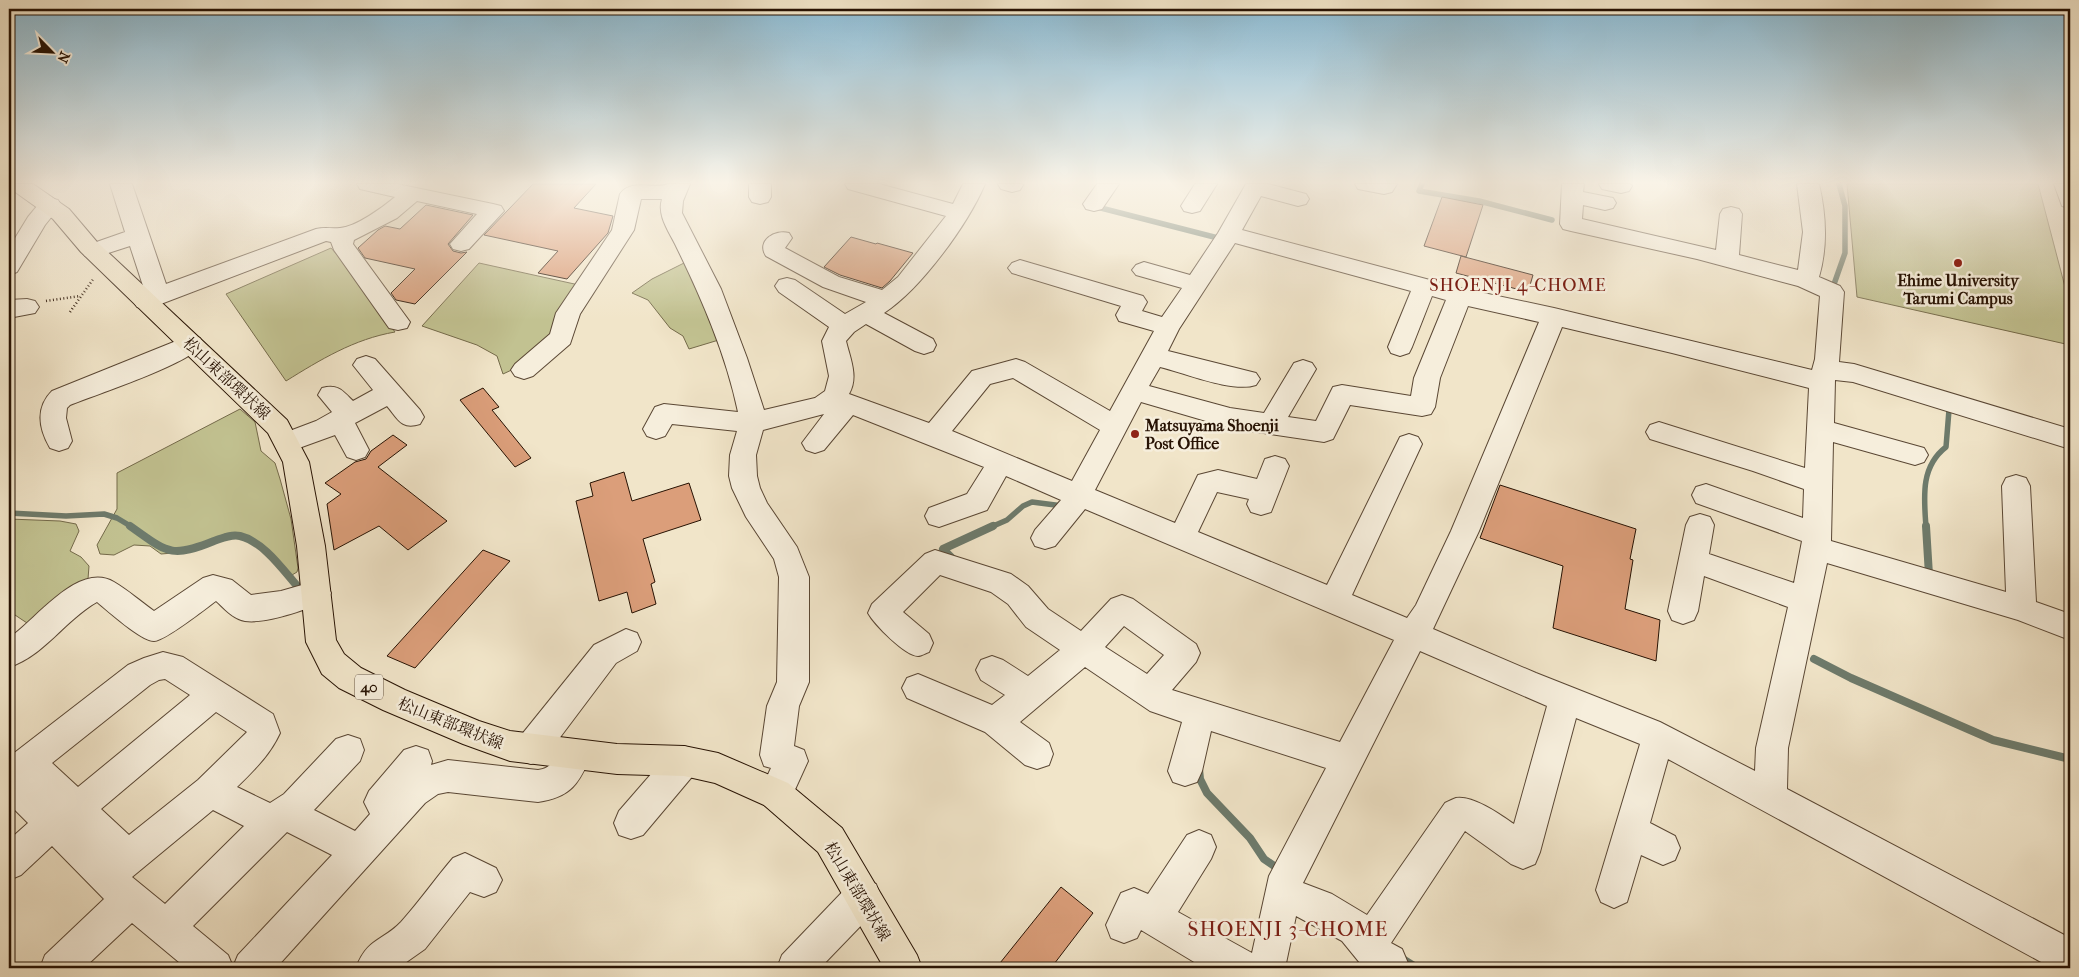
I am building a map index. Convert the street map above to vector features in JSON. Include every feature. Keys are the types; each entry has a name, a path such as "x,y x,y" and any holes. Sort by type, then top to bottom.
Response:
{"main road":[{"name":"松山東部環状線","path":"75,230 101,259 152,298 191,344 278,427 288,442 298,471 311,546 321,642 333,664 350,678 394,700 474,734 510,746 617,759 684,761 718,768 776,794 830,840 904,968"}],"street":[{"path":"9,267 16,241 28,230"},
{"path":"136,230 152,298 324,234 343,236 356,230"},
{"path":"461,244 475,230"},
{"path":"524,370 561,338 568,313 623,230"},
{"path":"679,230 709,289 735,358 751,410 752,423 743,455 743,476 756,509 787,555 794,577 792,682 782,706 776,754 792,761 776,794"},
{"path":"815,443 841,400 842,376 834,341 838,333 845,326 886,300 916,270 948,230"},
{"path":"1045,538 1071,508 1168,327 1231,230"},
{"path":"1595,230 1806,280 1832,292 1823,376 1816,541 1805,600 1772,748 1770,798"},
{"path":"1727,260 1730,230"},
{"path":"1806,280 1813,254 1815,230"},
{"path":"1229,234 1460,296 1823,376 1854,373 2070,439"},
{"path":"101,259 138,236"},
{"path":"343,236 342,245 398,322"},
{"path":"782,238 774,246 774,251 810,261 849,289 886,300"},
{"path":"1020,268 1084,280 1135,302 1128,315 1168,327"},
{"path":"1144,270 1196,284"},
{"path":"787,286 845,326"},
{"path":"1400,347 1424,287"},
{"path":"1134,391 1230,418 1324,432 1342,394 1422,407 1427,378 1460,296"},
{"path":"865,313 924,345"},
{"path":"1267,968 1287,876 1350,760 1413,634 1428,613 1465,531 1554,316"},
{"path":"59,441 52,412 54,404 61,398 168,356 191,344"},
{"path":"1153,356 1220,374 1247,379"},
{"path":"366,365 411,417"},
{"path":"934,436 981,377 1016,368 1116,426"},
{"path":"1271,424 1293,374"},
{"path":"288,442 345,417 390,392"},
{"path":"331,395 345,417 356,450"},
{"path":"656,429 664,414 752,423 841,400 1000,463 1658,737 2066,960"},
{"path":"1820,429 1915,455"},
{"path":"1670,440 1761,463 1818,483"},
{"path":"1334,601 1409,444"},
{"path":"939,516 977,502 1000,463"},
{"path":"1182,539 1208,482 1218,481 1263,498 1274,466"},
{"path":"2016,486 2022,609"},
{"path":"1706,495 1816,541 2022,609 2070,627"},
{"path":"1683,611 1700,525"},
{"path":"1693,560 1805,600"},
{"path":"918,643 883,613 935,562 1001,583 1018,595 1037,618 1161,701 1350,760"},
{"path":"9,654 27,642 71,602 94,589 103,590 154,628 213,587 222,589 245,608 280,604 316,593"},
{"path":"996,722 1084,648 1122,608 1185,653 1150,693"},
{"path":"531,749 605,654 626,642"},
{"path":"58,968 122,878 256,746 264,733 262,724 165,664 152,667 139,675 15,773 65,816 122,878 166,928 215,968"},
{"path":"992,670 1029,694"},
{"path":"918,688 996,722 1037,754"},
{"path":"9,863 215,694"},
{"path":"1283,893 1319,907 1355,928 1380,956 1457,814 1464,813 1476,818 1523,852 1565,698"},
{"path":"1185,771 1200,713"},
{"path":"1614,890 1658,737"},
{"path":"166,928 278,817 296,805 348,750"},
{"path":"352,847 413,792 430,781 448,776 462,776 538,786 552,785 563,778 575,755"},
{"path":"631,823 684,761"},
{"path":"251,968 352,847 416,762"},
{"path":"210,791 352,847"},
{"path":"1631,831 1663,848"},
{"path":"1199,846 1139,921 1242,968"},
{"path":"374,968 387,954 412,936 465,870 484,880"},
{"path":"795,968 863,897"}],"path":[{"path":"70,312 80,296 90,286 101,259"},
{"path":"18,307 80,296"}],"green space":[{"path":"1851,230 2050,230 2070,306 2070,345 1857,297"},
{"path":"331,248 354,274 395,332 351,345 286,381 226,294"},
{"path":"688,261 722,339 689,349 683,336 670,328 648,300 632,293 652,279"},
{"path":"479,263 579,285 557,333 518,367 503,374 497,356 477,345 422,326"},
{"path":"240,409 255,422 261,451 275,463 291,519 297,572 292,575 288,573 279,562 254,540 237,533 225,534 190,549 173,553 161,554 150,546 134,545 114,555 100,554 97,545 117,509 117,473"},
{"path":"9,519 60,521 76,524 79,531 70,551 81,557 89,566 88,579 33,627 9,611"}],"building":[{"path":"378,230 460,230 448,244 453,251 467,252 415,304 396,300 391,293 415,269 365,258 358,248"},
{"path":"489,230 609,230 567,279 538,273 558,251 484,235"},
{"path":"1430,230 1475,230 1466,257 1424,246"},
{"path":"851,237 913,253 882,288 840,275 824,267"},
{"path":"1461,256 1533,275 1528,292 1456,273"},
{"path":"483,388 499,407 492,410 531,458 515,467 460,400"},
{"path":"393,435 407,445 378,467 447,521 408,550 379,526 334,550 327,504 341,494 325,483 355,462 366,459 371,451"},
{"path":"624,472 632,501 689,483 701,520 643,539 655,582 651,584 656,604 632,613 627,592 599,601 576,501 593,496 590,483"},
{"path":"1500,485 1636,529 1630,559 1633,560 1625,609 1660,620 1656,661 1553,628 1563,566 1480,538"},
{"path":"483,550 510,561 415,668 387,656"},
{"path":"1061,887 1093,913 1051,968 996,968"}],"waterway":[{"path":"1185,230 1218,238"},
{"path":"1833,287 1845,253 1845,230"},
{"path":"1926,527 1925,494 1928,473 1938,455 1946,447 1949,410"},
{"path":"991,527 1007,520 1023,506 1032,502 1063,506"},
{"path":"9,513 66,516 104,514 117,518 132,527"},
{"path":"130,526 161,547 178,551 199,547 227,537 240,536 249,539 265,550 298,587"},
{"path":"953,559 943,549 993,526"},
{"path":"1926,526 1929,575"},
{"path":"1814,659 1851,678 1993,740 2070,759"},
{"path":"1199,769 1200,779 1207,793 1250,838 1264,859 1280,870"},
{"path":"1401,958 1417,968"},
{"path":"1572,968 1589,968"}],"place":[{"name":"Ehime University Tarumi Campus","path":"1958,263"},
{"name":"Matsuyama Shoenji Post Office","path":"1135,434"}],"district":[{"name":"SHOENJI 4-CHOME","path":"1518,285"},
{"name":"SHOENJI 3-CHOME","path":"1288,929"}]}
